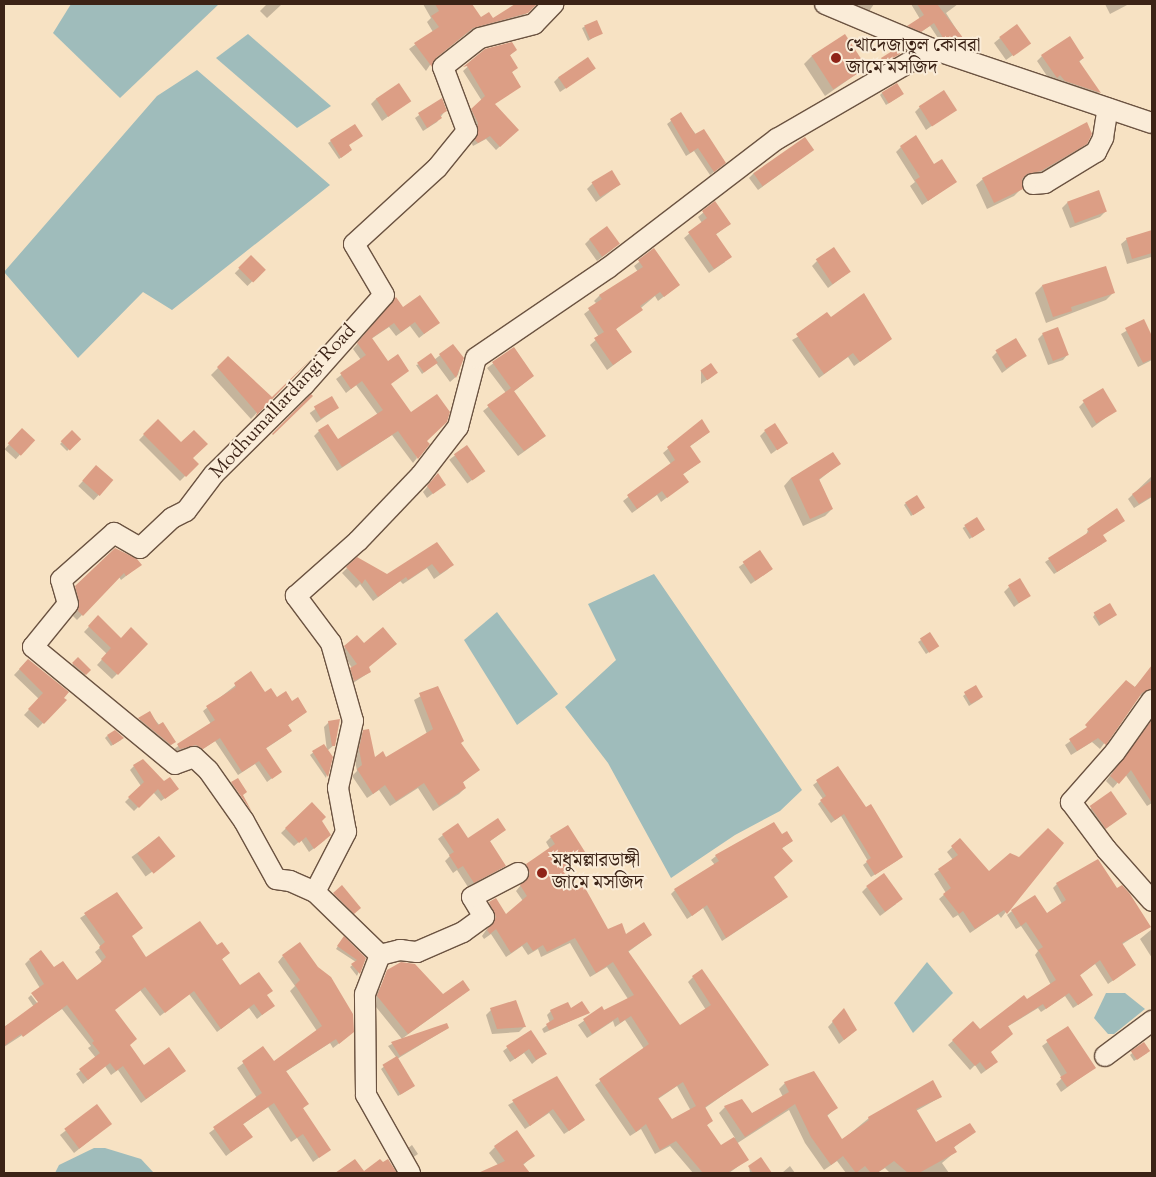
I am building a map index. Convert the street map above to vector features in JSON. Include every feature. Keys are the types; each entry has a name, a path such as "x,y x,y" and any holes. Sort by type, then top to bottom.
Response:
{"street":[{"name":"Modhumallardangi Road","path":"380,954 315,892 290,880 276,879 244,821 208,770 194,757 175,764 33,647 68,604 61,580 114,533 140,548 172,518 186,512 214,474 304,385 384,295 354,244 437,168 467,131 443,67 480,38 534,24 553,4"},
{"path":"825,4 932,49 954,54 1152,123"},
{"path":"315,892 346,832 338,788 353,721 331,643 296,596 358,541 421,475 458,427 476,358 608,268 777,139 932,49"},
{"path":"1033,184 1045,183 1096,152 1103,138 1108,108"},
{"path":"1152,700 1115,752 1072,802 1106,849 1152,901"},
{"path":"410,1173 366,1096 365,994 380,954 400,950 418,952 463,932 484,916 472,897 518,874"},
{"path":"1105,1056 1152,1021"}],"water":[{"path":"71,4 219,4 120,98 53,33"},
{"path":"248,34 331,106 297,128 216,58"},
{"path":"197,70 330,185 172,310 143,292 78,358 4,272 157,96"},
{"path":"654,574 802,790 780,811 735,835 671,878 608,763 565,707 616,660 588,604"},
{"path":"497,612 558,694 517,725 464,640"},
{"path":"927,962 953,993 913,1033 894,1003"},
{"path":"1106,993 1125,993 1145,1009 1114,1034 1108,1034 1094,1018"},
{"path":"94,1148 105,1148 141,1159 154,1173 55,1173 59,1165"}],"building":[{"path":"435,4 472,4 481,17 489,12 493,18 515,4 537,4 528,13 473,28 436,58 432,67 414,43 439,27 431,16 439,11"},
{"path":"917,4 937,4 964,39 955,44 945,41 934,23 921,32 907,26 924,15"},
{"path":"597,20 603,34 590,39 584,25"},
{"path":"1017,24 1031,43 1013,56 999,37"},
{"path":"845,34 867,68 833,89 811,56"},
{"path":"1070,36 1084,58 1079,61 1101,93 1065,81 1060,75 1057,78 1041,55"},
{"path":"512,42 517,50 510,55 518,68 512,72 521,87 495,104 519,130 500,147 490,136 478,143 475,140 478,123 471,109 485,96 467,66 463,67 485,49"},
{"path":"897,48 900,54 884,63 881,58"},
{"path":"588,57 596,69 566,89 558,77"},
{"path":"399,83 411,101 388,117 376,99"},
{"path":"897,83 904,94 889,104 882,93"},
{"path":"944,90 957,110 932,126 919,106"},
{"path":"442,98 447,111 440,115 442,118 427,128 418,113"},
{"path":"681,112 695,134 704,129 726,163 714,172 698,148 690,153 670,119"},
{"path":"1087,122 1092,134 1087,144 1041,171 1027,174 1022,179 1023,189 994,203 982,178"},
{"path":"355,124 363,136 349,145 352,150 341,158 330,140"},
{"path":"916,135 934,164 942,159 957,182 928,201 915,180 920,177 900,146"},
{"path":"805,137 814,150 763,186 753,173"},
{"path":"612,170 621,185 600,197 591,182"},
{"path":"1099,190 1107,212 1075,223 1067,202"},
{"path":"715,201 731,224 716,234 732,257 714,269 688,232 707,218 702,211"},
{"path":"607,226 620,244 602,257 589,239"},
{"path":"1152,230 1152,253 1132,259 1126,238"},
{"path":"834,247 851,272 833,284 816,259"},
{"path":"654,248 680,285 664,297 660,292 640,306 643,310 616,329 632,352 613,365 594,338 604,332 588,308 602,299 599,295 643,267 638,260"},
{"path":"251,255 266,270 253,283 238,268"},
{"path":"1106,266 1115,293 1071,307 1072,311 1053,317 1042,285"},
{"path":"864,293 892,339 860,362 853,353 824,374 796,334 827,312 831,317"},
{"path":"420,295 440,323 424,334 415,322 401,332 394,323 372,338 388,361 398,354 409,371 391,384 411,412 437,394 450,412 447,422 427,441 430,444 418,459 398,431 342,467 318,430 328,424 338,439 383,410 362,381 351,389 340,373 366,355 357,343 396,297 403,307"},
{"path":"1144,319 1152,336 1152,359 1143,363 1125,328"},
{"path":"1058,327 1069,355 1053,361 1042,333"},
{"path":"1016,338 1027,356 1006,368 995,350"},
{"path":"453,344 464,358 456,378 439,354"},
{"path":"514,347 534,376 514,391 546,436 524,451 487,405 511,388 492,362"},
{"path":"431,353 438,363 424,373 417,363"},
{"path":"228,356 272,397 311,359 255,417 257,413 217,367"},
{"path":"711,363 718,373 707,380 700,370"},
{"path":"1103,388 1117,411 1096,424 1082,400"},
{"path":"311,394 313,396 273,435 272,434"},
{"path":"332,396 339,408 321,419 314,406"},
{"path":"158,419 181,442 194,430 208,444 193,458 199,464 186,477 143,434"},
{"path":"702,419 710,432 690,446 701,462 683,474 689,482 667,498 662,491 637,509 627,495 675,460 667,447"},
{"path":"775,423 788,443 777,450 764,430"},
{"path":"22,428 35,440 21,456 8,443"},
{"path":"72,430 81,439 70,451 61,441"},
{"path":"467,445 485,471 472,480 454,454"},
{"path":"833,452 841,464 819,479 833,509 810,519 791,478"},
{"path":"96,465 113,480 100,496 82,481"},
{"path":"438,473 446,485 433,494 427,486"},
{"path":"1152,480 1152,496 1139,504 1132,494"},
{"path":"917,495 925,508 913,515 905,502"},
{"path":"1117,508 1125,521 1103,535 1107,541 1057,572 1048,558 1089,532 1087,529"},
{"path":"977,517 985,530 972,538 964,525"},
{"path":"437,542 454,565 440,574 432,564 408,580 406,577 378,597 365,579 362,584 346,567 357,557 387,574"},
{"path":"115,548 137,559 142,565 126,576 124,573 83,616 78,611 79,601 75,586"},
{"path":"760,550 773,569 755,581 743,562"},
{"path":"1020,578 1031,596 1019,603 1008,585"},
{"path":"1110,603 1117,615 1101,625 1094,612"},
{"path":"98,615 121,638 131,627 148,644 118,675 101,659 111,648 88,626"},
{"path":"383,627 397,644 369,667 371,672 354,681 350,668 357,664 344,646 357,635 364,643"},
{"path":"930,632 939,646 929,653 920,639"},
{"path":"78,657 91,670 86,675 72,663"},
{"path":"28,659 69,692 64,698 67,700 44,724 28,709 43,693 19,669"},
{"path":"1152,665 1152,688 1142,693 1106,745 1098,738 1077,751 1069,739 1087,727 1085,725 1126,680 1135,687"},
{"path":"251,671 265,692 271,688 277,697 286,691 292,701 298,697 307,712 288,725 292,731 266,748 282,772 272,779 259,761 242,772 220,738 203,749 196,745 180,749 177,744 215,720 206,706 236,687 234,683"},
{"path":"976,685 983,697 971,704 964,692"},
{"path":"438,686 464,741 461,743 480,770 463,782 466,788 439,806 424,783 396,801 385,785 373,794 357,769 362,765 359,749 363,730 369,729 375,757 383,751 386,757 433,729 419,693"},
{"path":"150,711 158,725 163,722 176,742 171,745 138,718"},
{"path":"340,719 335,746 332,746 328,721"},
{"path":"1152,720 1152,803 1131,770 1119,784 1110,776"},
{"path":"115,730 124,738 113,745 107,735"},
{"path":"324,744 333,757 328,777 312,751"},
{"path":"143,759 164,781 170,777 179,789 165,799 158,789 139,808 128,797 144,782 133,765"},
{"path":"838,766 866,807 871,804 903,857 875,875 866,861 871,858 844,814 835,820 820,800 826,796 816,780"},
{"path":"238,778 247,792 243,795 252,812 231,782"},
{"path":"1111,791 1127,814 1106,829 1090,806"},
{"path":"312,802 326,817 322,821 331,835 314,849 306,837 299,843 285,828"},
{"path":"498,818 506,830 490,841 506,866 474,883 463,866 458,869 449,855 454,852 442,834 458,823 468,838"},
{"path":"774,822 782,834 787,831 793,841 782,848 793,861 774,877 788,897 726,938 707,905 692,916 674,889 719,861 715,855"},
{"path":"568,825 587,855 563,871 576,890 584,886 608,929 622,923 626,934 644,922 652,935 628,951 680,1025 711,1005 692,976 702,969 769,1065 705,1107 713,1121 707,1125 721,1145 734,1137 749,1160 727,1173 703,1173 676,1141 660,1150 646,1124 636,1132 599,1079 649,1044 631,1016 620,1023 618,1017 592,1034 583,1019 602,1006 604,1010 634,995 613,962 596,973 575,938 547,952 543,945 533,951 527,942 511,953 496,929 490,934 487,930 496,917 489,902 496,898 506,914 527,896 520,885 530,874 526,864 555,844 550,836","holes":["683,1082 696,1106 672,1119 658,1098"]},
{"path":"1048,828 1064,843 1007,914 1004,910 975,929 963,911 959,914 943,894 951,888 938,869 958,855 951,846 960,838 989,871 1010,853 1019,857"},
{"path":"159,836 175,856 154,874 137,854"},
{"path":"1098,859 1117,888 1122,885 1130,894 1151,927 1122,943 1136,965 1113,981 1100,960 1080,975 1093,995 1078,1005 1069,993 1046,1009 1043,1004 1008,1026 1013,1034 991,1052 998,1062 986,1070 980,1062 975,1066 952,1040 973,1021 980,1029 1024,995 1027,999 1056,980 1038,950 1043,947 1026,922 1021,926 1011,910 1035,895 1047,913 1066,900 1056,883"},
{"path":"884,873 903,899 885,912 866,886"},
{"path":"342,885 361,908 354,914 333,893"},
{"path":"117,892 143,928 132,936 146,957 200,921 217,945 222,942 230,953 222,959 240,985 259,972 273,991 267,995 275,1006 262,1015 254,1004 221,1029 194,991 165,1013 145,987 115,1010 137,1039 130,1045 144,1065 169,1047 186,1071 146,1099 123,1066 116,1071 110,1063 88,1080 79,1069 100,1053 92,1043 94,1041 67,1005 23,1037 21,1034 4,1046 4,1027 38,1002 31,993 44,984 29,959 41,950 54,967 63,961 77,980 99,964 106,957 99,947 105,942 84,913"},
{"path":"344,936 366,958 360,974 351,964 357,960 337,946"},
{"path":"300,942 318,967 331,977 353,1014 354,1032 339,1044 336,1039 286,1071 309,1104 303,1108 331,1150 319,1158 303,1134 297,1138 274,1103 243,1124 253,1137 231,1152 213,1127 262,1093 242,1061 263,1046 274,1061 322,1026 295,985 300,980 282,955"},
{"path":"401,962 415,964 443,994 463,980 470,990 408,1034 377,996 387,970"},
{"path":"516,1000 526,1027 497,1029 490,1008"},
{"path":"582,1001 590,1013 549,1030 546,1024 554,1019 550,1010 568,1002 571,1008"},
{"path":"844,1008 857,1030 844,1040 832,1021"},
{"path":"447,1023 449,1028 400,1056 391,1042"},
{"path":"1068,1026 1096,1068 1067,1087 1060,1077 1067,1073 1046,1040"},
{"path":"531,1030 547,1054 536,1060 529,1049 515,1059 506,1046"},
{"path":"1144,1042 1150,1051 1137,1060 1131,1051"},
{"path":"397,1056 415,1086 400,1095 382,1065"},
{"path":"814,1071 838,1108 827,1115 842,1139 869,1120 868,1117 933,1080 942,1097 916,1109 936,1142 970,1123 976,1132 954,1147 957,1152 919,1173 908,1173 894,1161 877,1173 871,1173 865,1166 856,1173 843,1156 831,1165 811,1137 795,1104 745,1137 724,1106 742,1099 752,1113 789,1092 784,1082"},
{"path":"557,1076 585,1120 569,1131 553,1109 530,1126 512,1100"},
{"path":"97,1104 112,1124 79,1149 64,1129"},
{"path":"517,1130 535,1156 523,1164 530,1173 478,1173 505,1161 494,1146"},
{"path":"761,1157 772,1173 753,1173 748,1166"},
{"path":"355,1159 364,1171 380,1159 383,1162 388,1159 397,1173 335,1173"}],"place":[{"name":"খোদেজাতুল কোবরা জামে মসজিদ","path":"836,58"},
{"name":"মধুমল্লারডাঙ্গী জামে মসজিদ","path":"542,873"}]}
